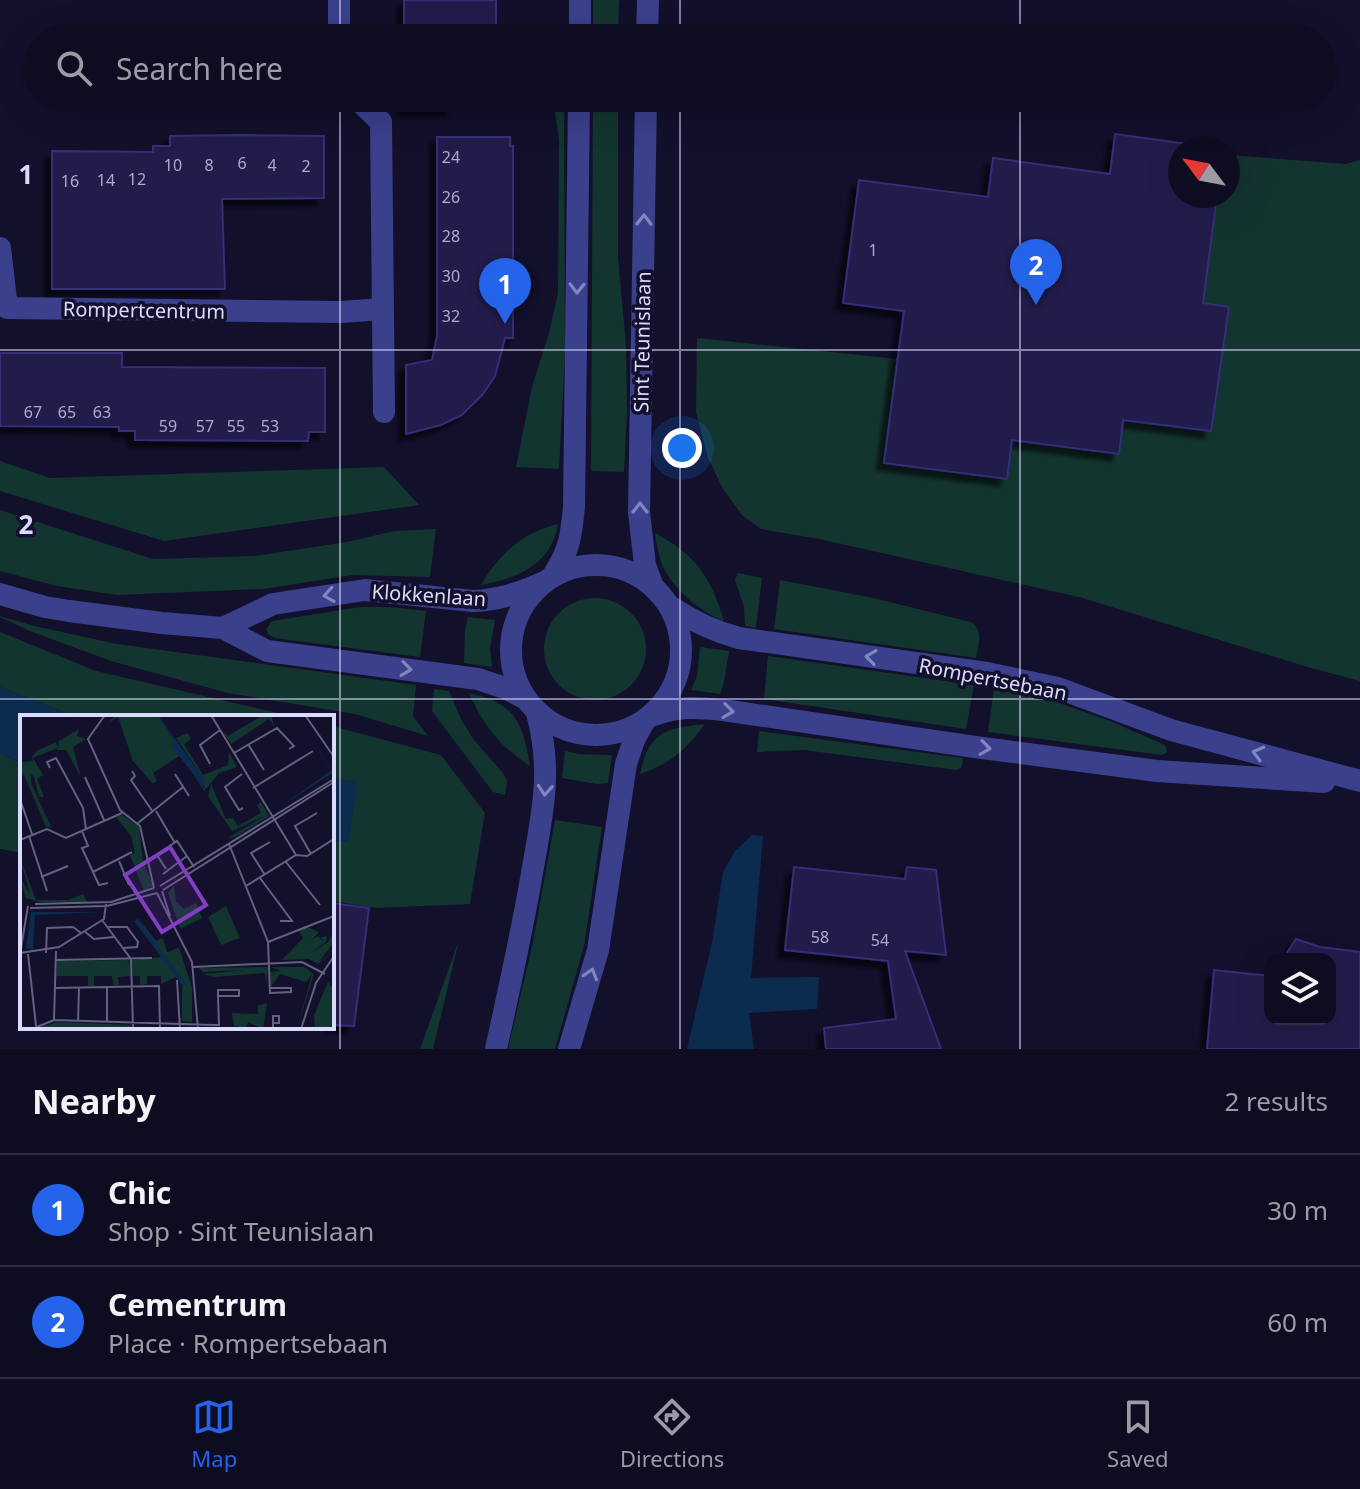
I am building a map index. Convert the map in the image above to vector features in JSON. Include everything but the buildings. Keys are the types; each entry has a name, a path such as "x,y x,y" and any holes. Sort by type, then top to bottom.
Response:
{"street":[{"path":"339,0 339,24"},
{"path":"580,0 580,24"},
{"path":"647,24 648,0"},
{"path":"371,112 381,122 384,412"},
{"path":"496,1049 520,941 546,785 546,754 531,705 515,679 510,658 511,636 517,616 528,597 548,579 567,555 572,532 579,112"},
{"name":"Sint Teunislaan","path":"646,112 639,512 645,565 652,584"},
{"name":"Rompertcentrum","path":"0,248 7,308 341,312 382,309"},
{"path":"548,579 579,566 604,564 629,571 652,584 670,606 680,634 680,664 671,693 648,718 634,740 626,764 598,950 569,1049"},
{"name":"Klokkenlaan","path":"223,628 273,604 365,590 473,601 508,597 548,579"},
{"path":"0,594 69,611 223,628 267,651 478,679 505,688 562,729 590,736 619,733 648,718"},
{"name":"Rompertsebaan","path":"670,606 714,632 739,638 987,673 1058,688 1171,730 1360,783"},
{"name":"Rompertsebaan","path":"648,718 671,709 697,707 1157,771 1360,783"}],"green space":[{"path":"593,0 619,0 618,24 593,24"},
{"path":"555,112 564,112 565,353 559,469 516,467 532,387 558,293 559,140"},
{"path":"593,112 618,112 618,257 626,346 624,472 591,471"},
{"path":"1240,156 1346,164 1360,160 1360,681 1079,597 761,529 742,515 723,489 708,458 696,412 697,338 898,359 1007,478 1012,440 1119,453 1123,420 1211,431 1228,307 1188,301 1208,268 1216,208 1240,208"},
{"path":"0,461 50,478 384,467 419,505 164,541 0,491"},
{"path":"0,510 153,559 255,556 347,542 394,531 436,529 430,577 353,575 263,589 117,595 57,586 0,571"},
{"path":"558,524 548,550 531,567 508,578 481,585 513,546 534,533"},
{"path":"655,533 681,550 700,569 714,592 724,621 691,601 676,587 661,562"},
{"path":"738,573 762,578 756,628 745,626 744,607 735,580"},
{"path":"780,580 869,597 971,622 979,634 976,658 774,629"},
{"path":"595,598 614,602 631,613 642,630 646,649 642,668 631,685 614,696 595,700 576,696 559,685 548,668 544,649 548,630 559,613 576,602"},
{"path":"360,607 426,611 420,657 274,638 266,629 272,621"},
{"path":"0,616 117,644 416,685 413,716 428,736 355,714 228,693 111,661 30,631"},
{"path":"468,617 495,620 490,648 492,667 464,663"},
{"path":"0,632 96,671 286,715 71,715 0,687"},
{"path":"700,647 729,651 720,694 691,690 697,676"},
{"path":"768,656 974,685 966,729 764,699"},
{"path":"994,688 1045,698 1110,721 1165,745 1167,752 1162,755 988,732"},
{"path":"434,689 449,691 473,739 503,773 507,781 505,795 493,792 432,711"},
{"path":"469,693 497,702 514,717 524,737 530,766 494,735"},
{"path":"705,724 677,755 640,774 648,749 661,735 679,728"},
{"path":"334,727 441,755 485,813 470,904 376,908 334,901 334,840 348,842 357,782 334,778"},
{"path":"759,731 963,758 962,767 957,770 804,750 757,752"},
{"path":"565,751 612,755 608,783 562,778"},
{"path":"0,754 20,762 20,853 0,849"},
{"path":"555,820 602,827 584,946 555,1049 508,1049 533,942"},
{"path":"459,940 433,1049 420,1049"}],"water":[{"path":"0,687 71,715 20,715 20,762 0,754"},
{"path":"334,778 358,782 348,842 334,840"},
{"path":"752,835 763,836 751,978 819,977 817,1009 749,1013 754,1049 687,1049 712,942 723,872 735,851"}],"place":[{"name":"Cementrum","path":"1036,305"},
{"name":"Chic","path":"505,324"}]}
